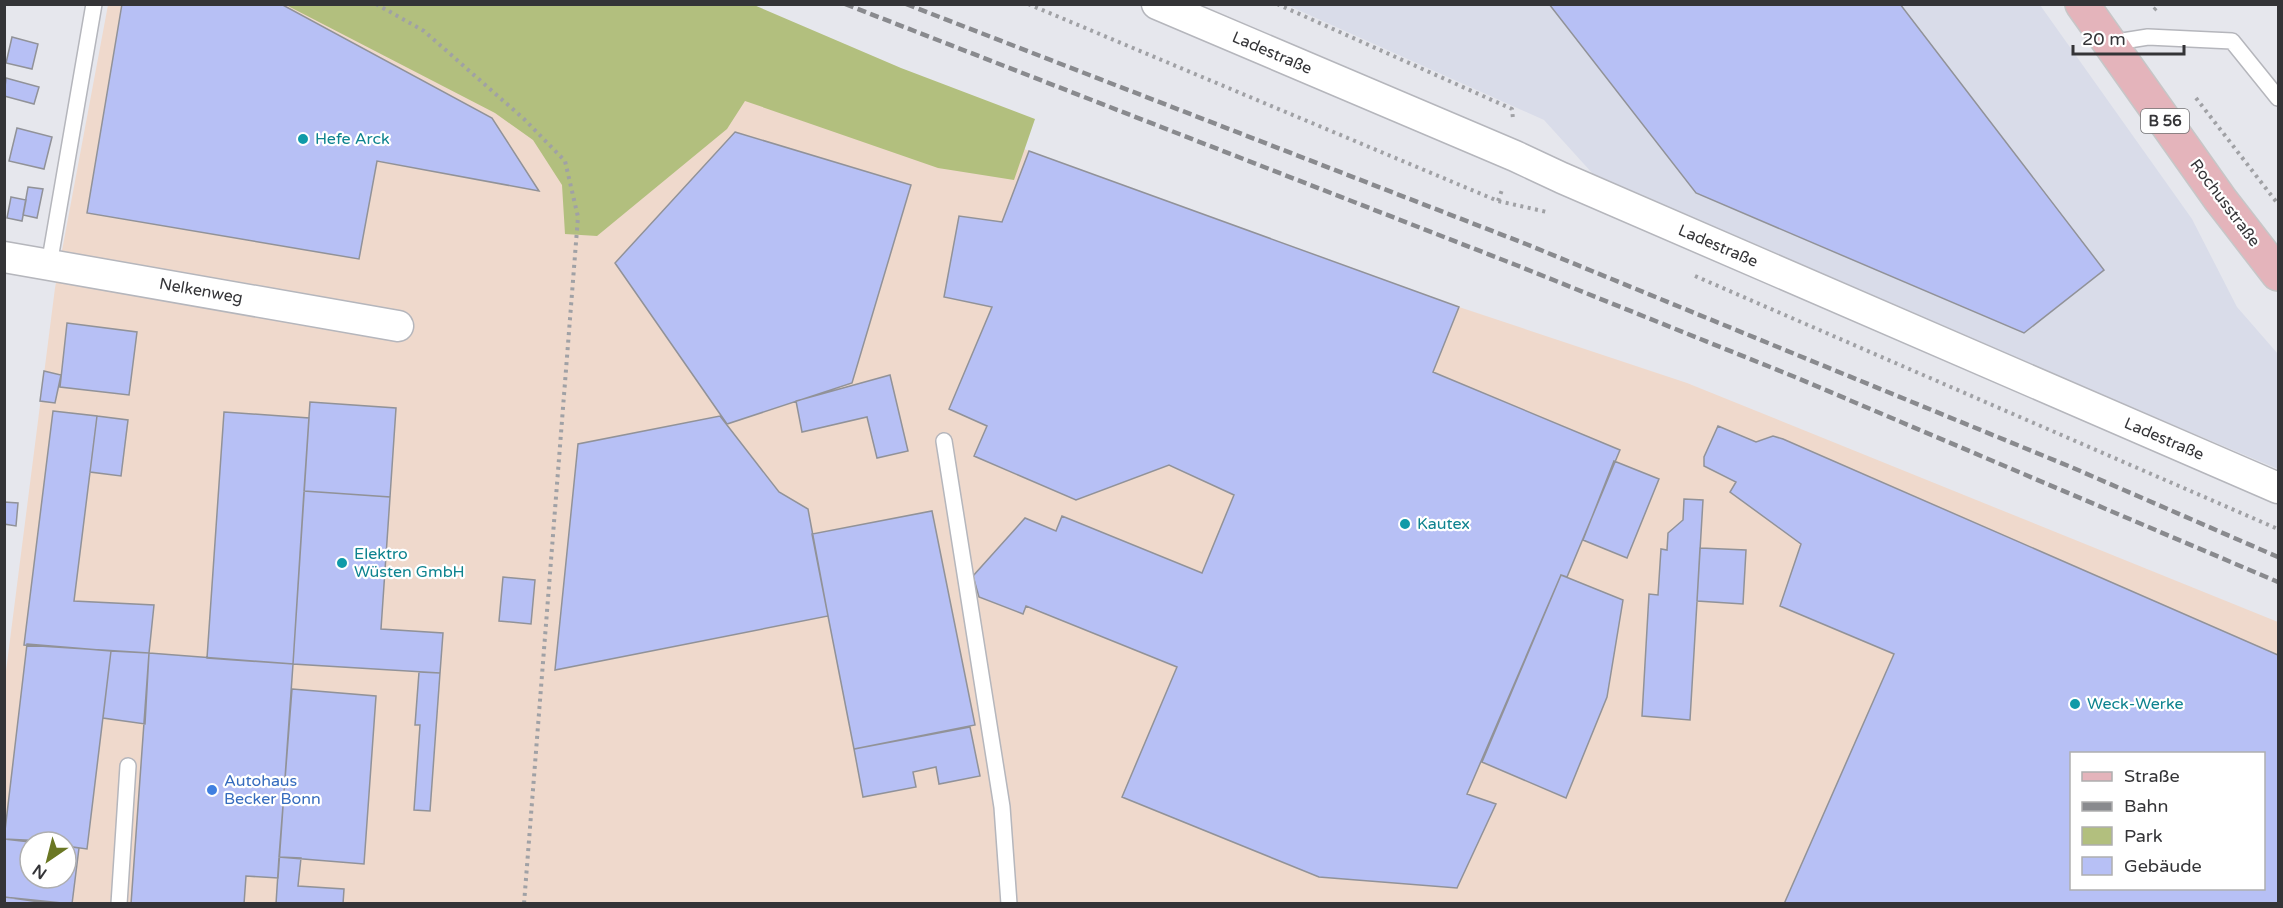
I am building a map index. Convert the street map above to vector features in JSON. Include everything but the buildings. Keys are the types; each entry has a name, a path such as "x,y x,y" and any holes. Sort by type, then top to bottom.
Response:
{"main road":[{"name":"Rochusstraße","path":"2082,4 2220,199 2278,274"}],"street":[{"name":"Ladestraße","path":"1157,4 1515,156 2278,488"},
{"name":"Nelkenweg","path":"4,257 398,326"}],"lane":[{"path":"49,265 94,4"},
{"path":"2110,43 2148,38 2232,41 2278,98"},
{"path":"944,441 1002,807 1009,903"},
{"path":"119,903 128,766"}],"path":[{"path":"376,4 424,31 524,119 566,161 578,218 524,903"},
{"path":"1028,4 1498,201 1553,215"},
{"path":"2192,93 2278,204"},
{"path":"1685,272 2278,529"}],"shaded area":[{"path":"108,5 684,5 1029,151 1459,307 1687,383 2278,622 2278,903 5,904 5,679 55,288"},
{"path":"1287,5 2040,5 2192,219 2237,307 2278,354 2278,469 1603,185 1544,120"}],"green space":[{"path":"286,5 754,5 901,68 1035,119 1014,180 938,168 745,101 727,129 597,236 565,234 562,185 533,140 495,113"}],"railway":[{"path":"845,4 1516,265 1795,377 2278,582"},
{"path":"906,4 1526,244 2071,467 2278,557"}],"place":[{"name":"Hefe Arck","path":"303,139"},
{"name":"Kautex","path":"1405,524"},
{"name":"Elektro Wüsten GmbH","path":"342,563"},
{"name":"Weck-Werke","path":"2075,704"},
{"name":"Autohaus Becker Bonn","path":"212,790"}]}
